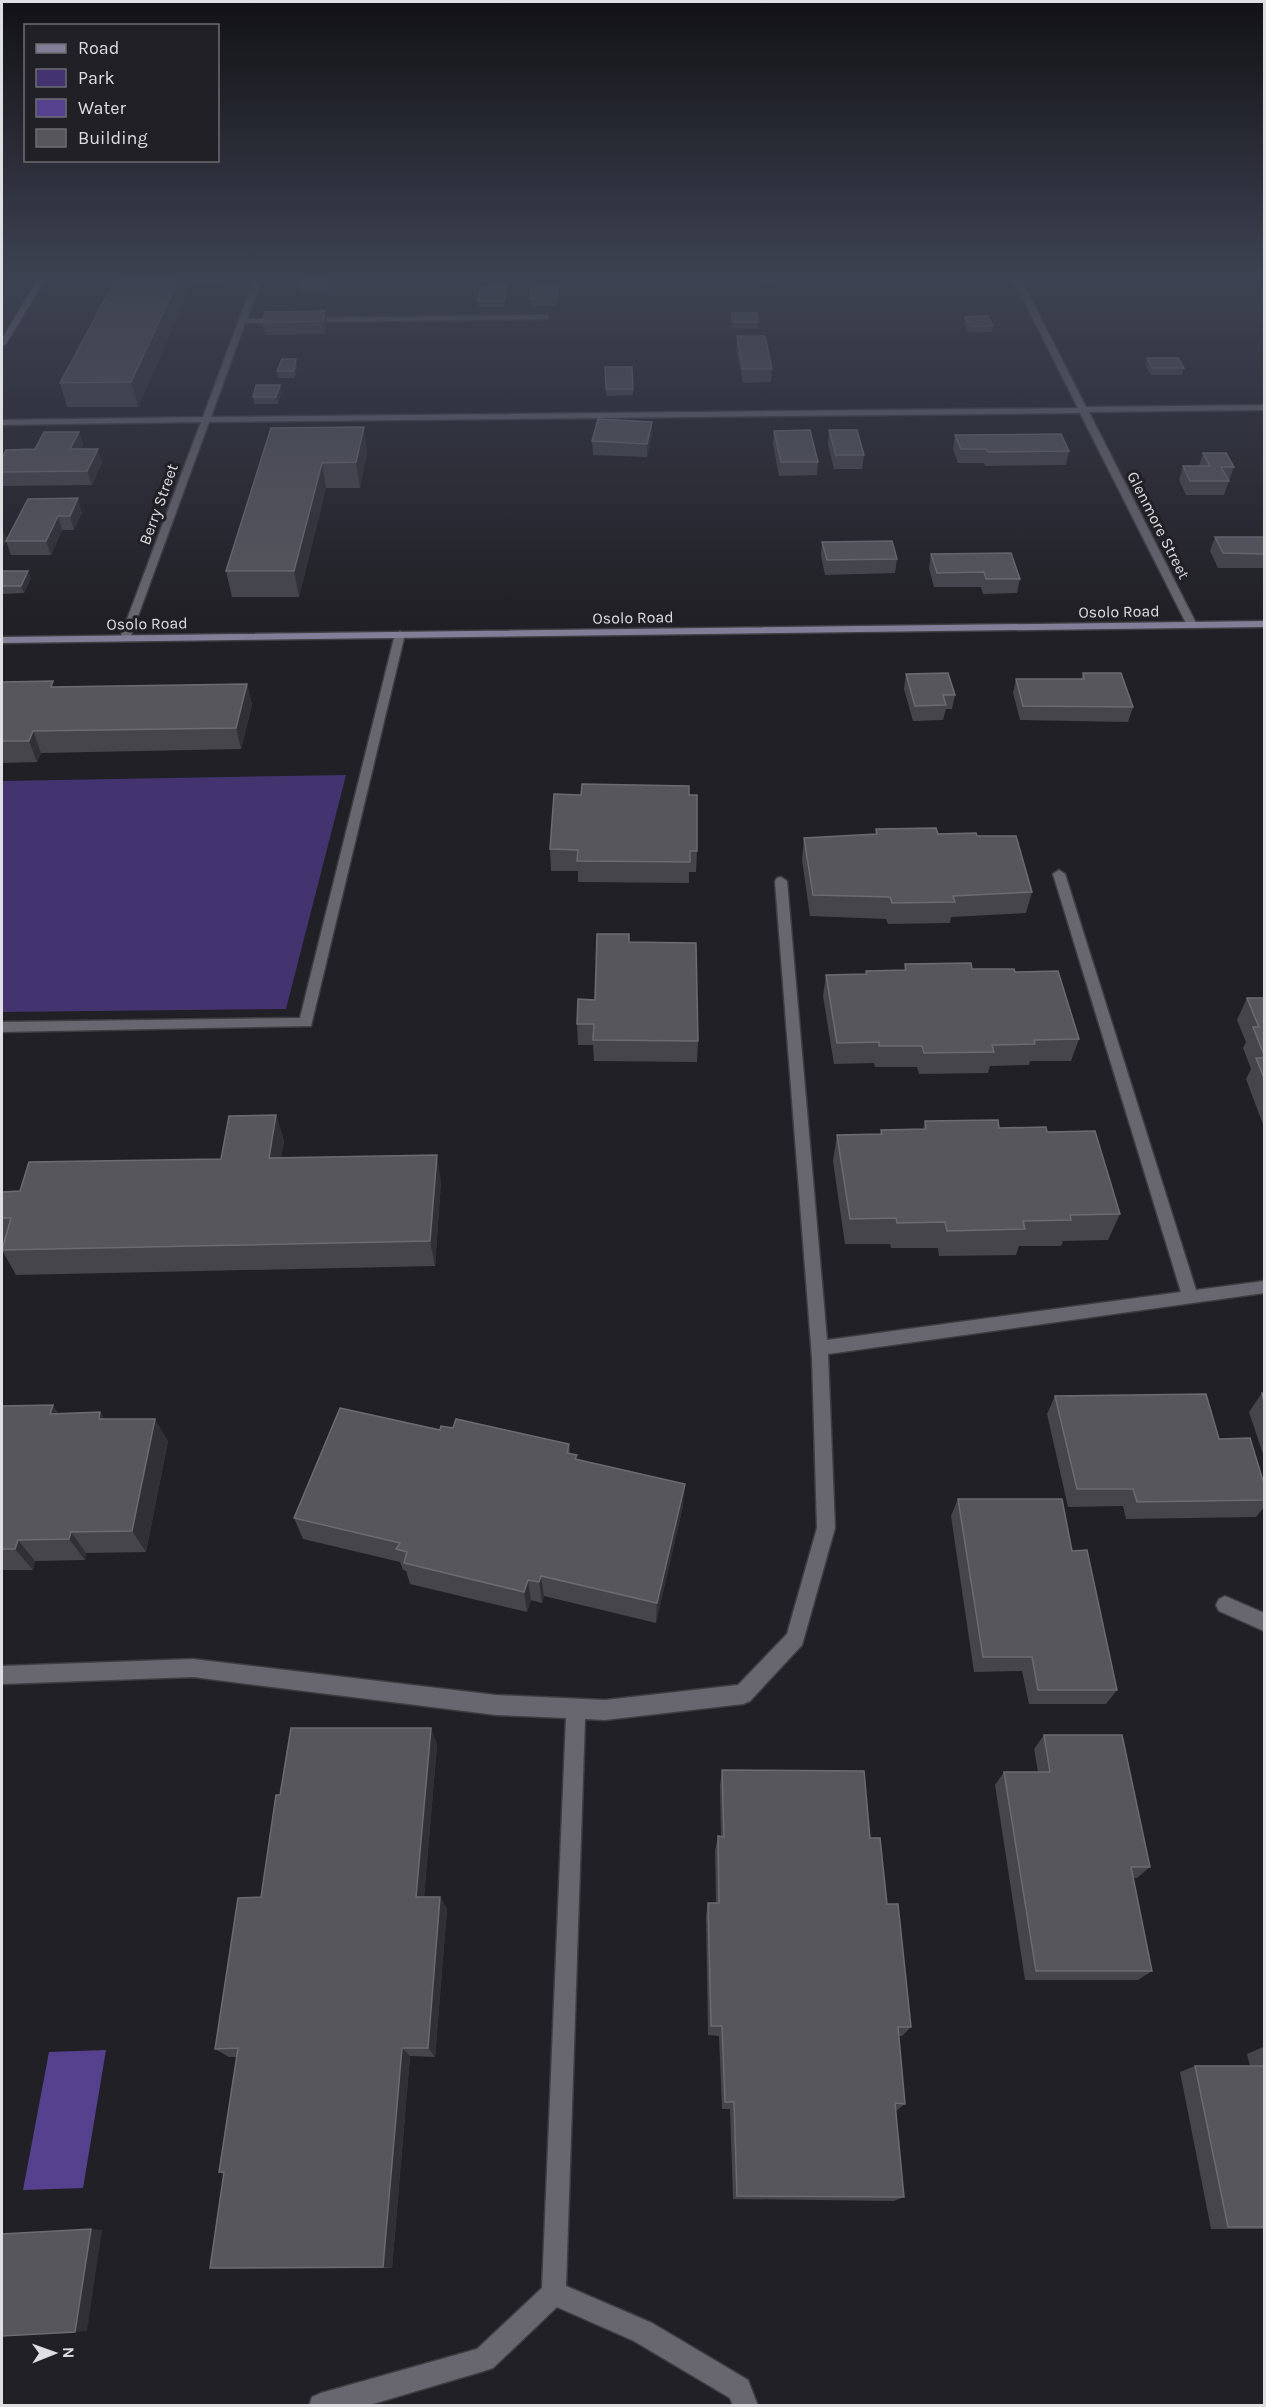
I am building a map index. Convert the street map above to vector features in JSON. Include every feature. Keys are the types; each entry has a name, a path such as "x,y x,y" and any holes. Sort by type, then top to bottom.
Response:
{"street":[{"name":"Berry Street","path":"125,638 216,391"},
{"name":"Glenmore Street","path":"1075,391 1192,625"},
{"path":"2,422 1264,408"},
{"name":"Osolo Road","path":"2,640 1264,624"},
{"path":"2,1027 306,1023 400,634"},
{"path":"1059,874 1190,1297"},
{"path":"2,1675 193,1668 496,1706 576,1710 605,1710 743,1694 795,1639 826,1528 819,1348 781,881"},
{"path":"819,1348 1264,1287"},
{"path":"1225,1605 1264,1622"},
{"path":"321,2406 484,2359 554,2292 576,1710"},
{"path":"554,2292 643,2332 739,2390 746,2406"}],"green space":[{"path":"346,775 286,1009 2,1012 2,781"}],"water":[{"path":"106,2050 83,2188 23,2190 49,2052"}],"building":[{"path":"254,391 278,391 276,397 253,397"},
{"path":"598,419 652,422 647,444 592,441"},
{"path":"364,427 356,462 322,463 294,571 226,571 271,428"},
{"path":"810,430 818,462 781,462 774,431"},
{"path":"829,430 857,430 864,455 836,455"},
{"path":"44,432 79,432 70,449 98,449 87,471 2,472 2,458 6,450 35,449"},
{"path":"1061,434 1069,451 988,452 986,449 961,449 955,435"},
{"path":"1203,453 1226,453 1234,467 1221,467 1229,481 1190,481 1183,466 1210,466"},
{"path":"78,498 70,516 58,516 46,541 6,541 28,499"},
{"path":"1215,537 1264,537 1264,554 1223,553"},
{"path":"892,541 897,559 827,560 822,542"},
{"path":"1011,553 1020,579 986,579 984,572 937,573 931,554"},
{"path":"2,571 28,571 21,586 2,586"},
{"path":"948,673 955,695 943,695 946,705 915,706 906,674"},
{"path":"1083,673 1121,673 1133,707 1023,706 1016,679 1084,679"},
{"path":"53,681 51,687 247,684 236,728 33,731 29,741 2,741 2,682"},
{"path":"582,784 689,786 689,795 697,795 697,851 690,851 690,862 577,861 578,850 550,849 554,794 581,795"},
{"path":"936,828 938,834 976,833 977,836 1016,836 1032,892 953,896 955,902 892,903 890,897 813,895 804,838 877,834 876,829"},
{"path":"597,934 629,934 629,942 696,943 698,1041 593,1040 594,1024 577,1024 578,999 595,1000"},
{"path":"971,963 972,969 1014,969 1015,972 1058,971 1079,1039 1034,1040 1035,1044 992,1045 994,1052 924,1053 922,1046 879,1046 879,1042 837,1043 826,975 906,970 905,964"},
{"path":"1247,998 1264,998 1264,1055 1253,1027 1259,1027"},
{"path":"1256,1058 1264,1058 1264,1078"},
{"path":"276,1115 269,1158 437,1155 430,1241 2,1250 11,1218 2,1218 2,1192 20,1191 29,1162 221,1159 229,1116"},
{"path":"998,1120 999,1128 1046,1127 1047,1132 1095,1131 1120,1214 1070,1215 1071,1220 1023,1221 1025,1229 947,1231 945,1222 897,1223 896,1218 850,1219 837,1135 882,1134 881,1130 926,1129 925,1121"},
{"path":"1206,1394 1219,1439 1250,1438 1264,1484 1264,1500 1137,1502 1133,1489 1077,1489 1055,1396"},
{"path":"53,1405 50,1414 100,1412 99,1419 155,1419 132,1531 71,1532 69,1539 18,1540 15,1549 2,1549 2,1406"},
{"path":"340,1408 440,1430 441,1426 453,1428 456,1419 569,1444 567,1453 577,1455 575,1459 685,1484 657,1603 541,1576 539,1582 528,1580 524,1592 404,1563 407,1552 396,1549 400,1543 294,1518"},
{"path":"958,1499 1062,1499 1072,1551 1087,1550 1117,1690 1038,1690 1032,1657 983,1657"},
{"path":"291,1728 431,1728 416,1897 440,1897 428,2048 402,2048 383,2267 210,2268 224,2172 219,2172 238,2048 215,2049 238,1898 261,1897 276,1795 280,1795"},
{"path":"1044,1735 1122,1735 1150,1867 1131,1867 1152,1971 1036,1971 1004,1772 1050,1772"},
{"path":"722,1770 864,1771 870,1838 880,1838 887,1904 898,1904 911,2027 898,2027 905,2104 895,2103 904,2197 737,2196 734,2102 725,2102 722,2026 711,2026 708,1903 719,1903 718,1836 724,1837"},
{"path":"1195,2066 1264,2066 1264,2227 1228,2227"},
{"path":"91,2229 75,2332 2,2336 2,2234"}]}
